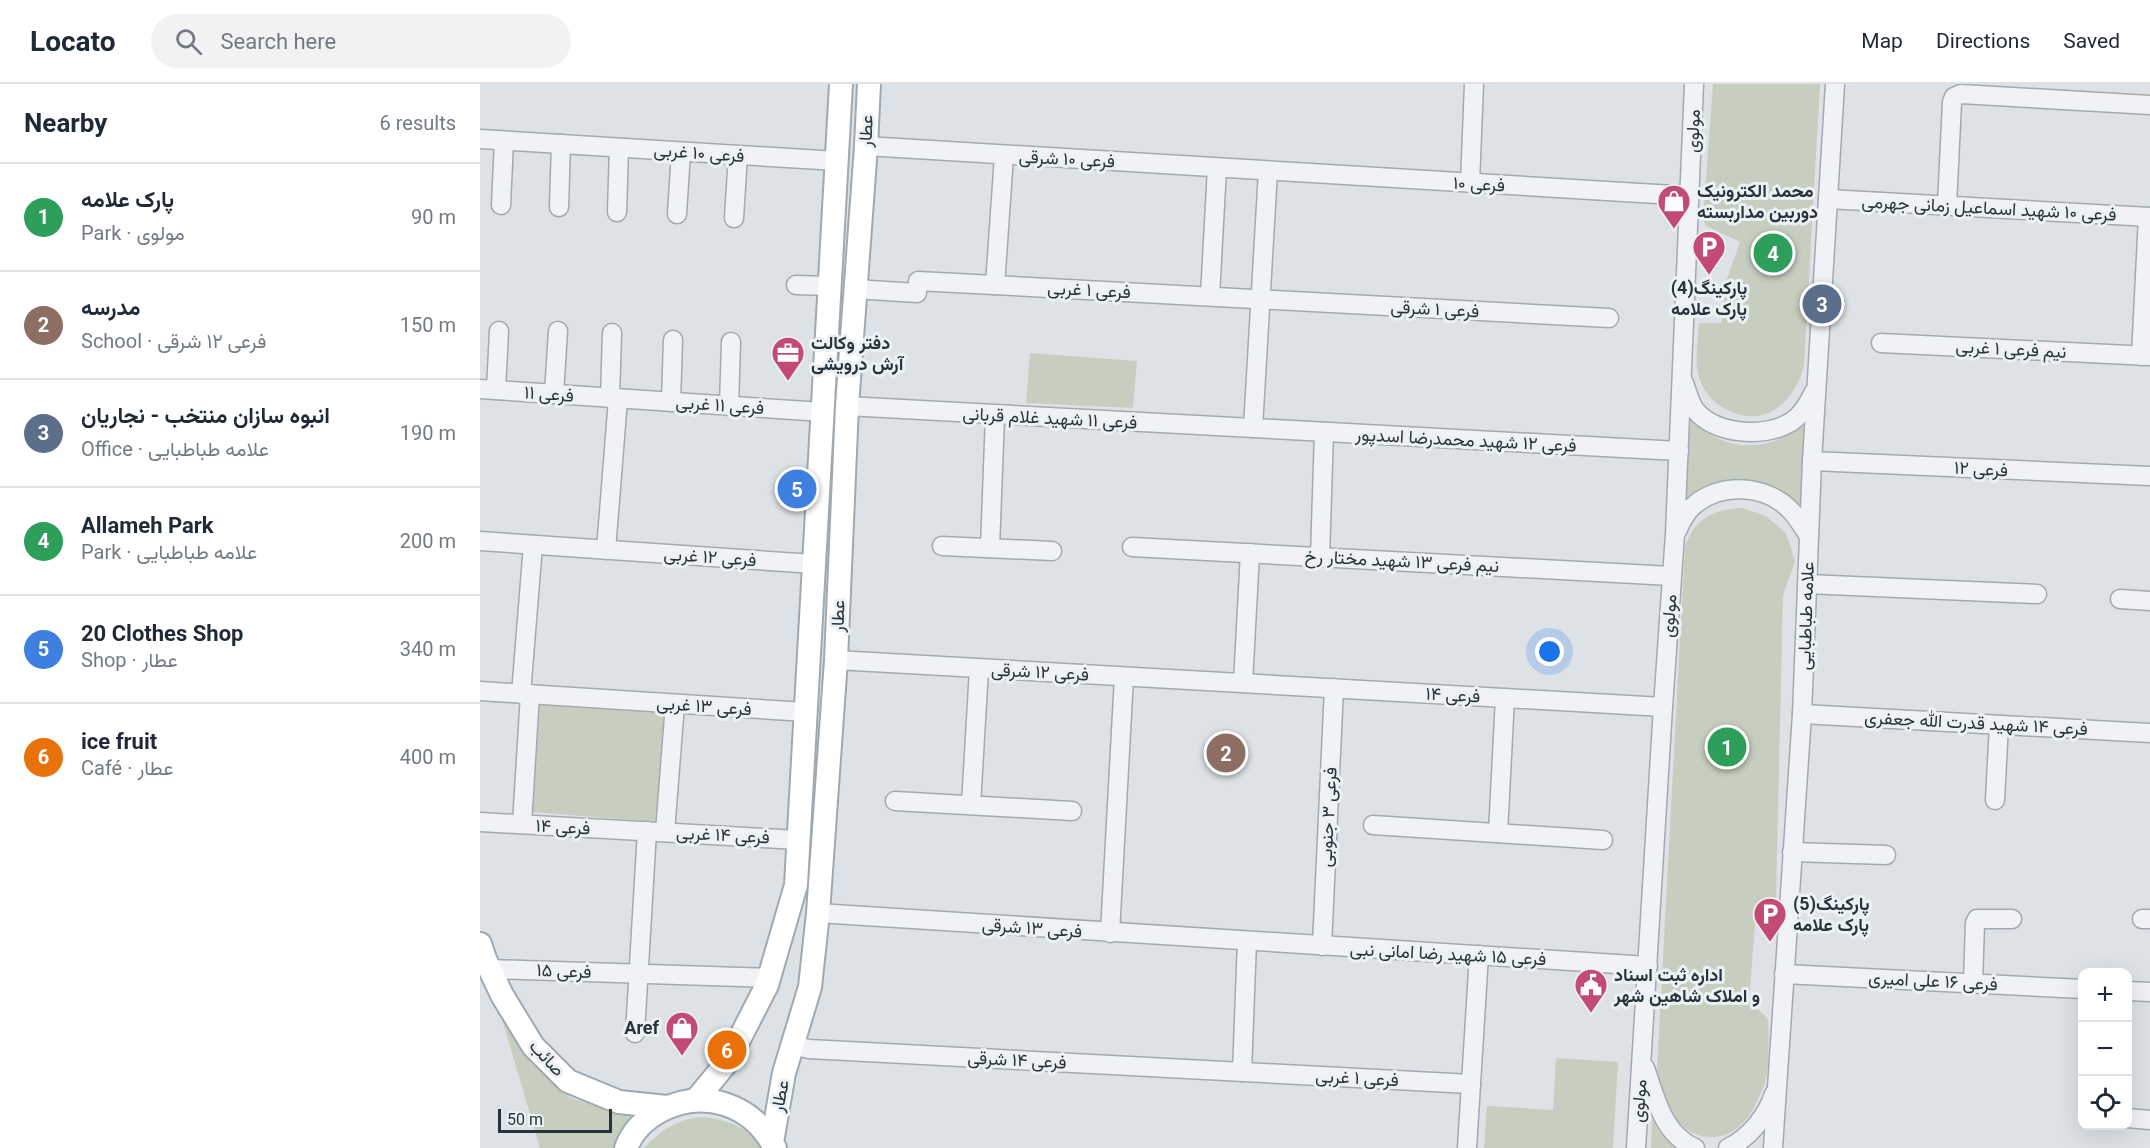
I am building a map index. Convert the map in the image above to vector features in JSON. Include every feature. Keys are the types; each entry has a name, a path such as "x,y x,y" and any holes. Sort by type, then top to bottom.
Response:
{"main road":[{"name":"عطار","path":"696,1100 728,1061 768,985 796,885 841,84"},
{"name":"عطار","path":"773,1145 778,1100 791,1046 810,987 818,914 837,660 847,406 869,84"},
{"path":"802,792 827,794"},
{"name":"صائب","path":"480,944 502,995 533,1046 568,1080 619,1102 667,1107"},
{"path":"626,1148 630,1137 650,1116 674,1104 696,1100 713,1101 742,1113 758,1123 773,1145"}],"street":[{"path":"1470,183 1474,84"},
{"name":"مولوی","path":"1636,1148 1671,576 1676,534 1694,84"},
{"name":"علامه طباطبایی","path":"1773,1148 1802,714 1812,461 1835,84"},
{"path":"1947,205 1954,97 1961,94 2150,105"},
{"path":"480,139 561,144 559,207"},
{"path":"501,205 504,141"},
{"name":"فرعی ۱۰ غربی","path":"561,144 837,161"},
{"name":"فرعی ۱۰ شرقی","path":"866,146 1268,171"},
{"path":"617,213 619,148"},
{"path":"677,214 681,152"},
{"path":"734,218 738,155"},
{"path":"995,285 1004,156"},
{"path":"1210,297 1217,168"},
{"path":"1252,428 1268,171"},
{"name":"فرعی ۱۰","path":"1268,171 1690,196"},
{"name":"فرعی ۱۰ شهید اسماعیل زمانی جهرمی","path":"1828,199 2149,217"},
{"path":"2145,356 2149,217"},
{"name":"فرعی ۱ غربی","path":"855,289 917,293 918,280 1260,299"},
{"path":"796,285 830,286"},
{"name":"فرعی ۱ شرقی","path":"1260,299 1609,318"},
{"path":"488,390 499,331"},
{"path":"554,394 558,331"},
{"path":"480,541 606,550 612,477 614,398 612,333"},
{"path":"671,402 673,340"},
{"path":"729,406 731,342"},
{"name":"نیم فرعی ۱ غربی","path":"1881,343 2145,356"},
{"path":"1682,379 1695,409 1716,426 1757,432 1774,429 1801,414 1817,386"},
{"name":"فرعی ۱۱","path":"488,390 614,398"},
{"name":"فرعی ۱۱ غربی","path":"614,398 823,412"},
{"name":"فرعی ۱۱ شهید غلام قربانی","path":"847,406 1252,428"},
{"path":"990,548 995,415"},
{"name":"فرعی ۱۲ شهید محمدرضا اسدپور","path":"1252,428 1679,451"},
{"path":"1320,557 1324,432"},
{"name":"فرعی ۱۲","path":"1812,461 2150,476"},
{"path":"1676,534 1691,508 1706,497 1724,490 1746,489 1768,494 1793,512 1809,536"},
{"path":"522,824 526,761 528,615 533,545"},
{"path":"942,546 1052,550"},
{"name":"نیم فرعی ۱۳ شهید مختار رخ","path":"1132,547 1671,576"},
{"name":"فرعی ۱۲ غربی","path":"606,550 814,564"},
{"path":"1243,683 1250,553"},
{"path":"1807,584 2037,594"},
{"path":"2120,599 2150,601"},
{"name":"فرعی ۱۲ شرقی","path":"837,660 1243,683"},
{"path":"971,805 978,669"},
{"path":"1110,933 1124,677"},
{"name":"فرعی ۱۴","path":"1243,683 1663,707"},
{"name":"فرعی ۳ جنوبی","path":"1322,946 1334,688"},
{"name":"فرعی ۱۳ غربی","path":"480,691 806,712"},
{"path":"1498,833 1505,698"},
{"path":"635,1033 642,902 669,771 675,704"},
{"name":"فرعی ۱۴ شهید قدرت الله جعفری","path":"1802,714 2150,733"},
{"path":"1995,800 1999,725"},
{"path":"895,801 1072,811"},
{"name":"فرعی ۱۴","path":"480,822 656,832"},
{"path":"1373,825 1603,840"},
{"name":"فرعی ۱۴ غربی","path":"656,832 799,840"},
{"path":"1792,852 1887,855"},
{"name":"فرعی ۱۳ شرقی","path":"818,914 1247,941"},
{"path":"1973,983 1977,919 2012,919"},
{"path":"1242,1072 1247,941"},
{"name":"فرعی ۱۵ شهید رضا امانی نبی","path":"1247,941 1648,966"},
{"path":"1467,1148 1479,955"},
{"name":"فرعی ۱۵","path":"489,969 770,978"},
{"name":"فرعی ۱۶ علی امیری","path":"1784,974 2078,989"},
{"path":"2132,991 2150,992"},
{"name":"فرعی ۱۴ شرقی","path":"791,1046 1242,1072"},
{"path":"1642,1061 1664,1120 1673,1133 1695,1148"},
{"name":"فرعی ۱ غربی","path":"1242,1072 1471,1084"},
{"path":"1728,1148 1753,1130 1772,1099 1778,1081"},
{"path":"2132,1118 2150,1120"}],"green space":[{"path":"1713,84 1820,84 1804,366 1800,379 1786,400 1777,408 1755,416 1729,411 1716,403 1701,383 1697,369 1699,323 1721,323 1727,279 1740,242 1706,226 1703,220"},
{"path":"1030,353 1137,361 1133,408 1026,403"},
{"path":"1691,419 1716,438 1744,445 1772,442 1800,427 1805,429 1801,504 1797,506 1714,485 1699,491 1686,501 1682,499 1687,421"},
{"path":"1742,508 1766,516 1785,532 1795,562 1783,595 1776,898 1756,911 1749,1001 1768,1019 1767,1073 1765,1084 1757,1101 1742,1124 1732,1132 1711,1137 1687,1130 1675,1122 1665,1104 1657,1069 1685,546 1694,529 1706,517 1722,511"},
{"path":"541,696 667,707 658,822 531,812"},
{"path":"498,1006 531,1063 571,1098 631,1115 618,1148 540,1148"},
{"path":"1556,1058 1618,1062 1613,1148 1484,1148 1487,1106 1553,1110"},
{"path":"700,1117 718,1119 743,1129 762,1148 644,1148 669,1127"},
{"path":"1652,1118 1658,1130 1675,1148 1651,1148"}],"place":[{"name":"محمد الکترونیک دوربین مداربسته","path":"1674,230"},
{"name":"Allameh Park","path":"1773,253"},
{"name":"پارکینگ(4) پارک علامه","path":"1709,276"},
{"name":"انبوه سازان منتخب - نجاریان","path":"1822,304"},
{"name":"دفتر وکالت آرش درویشی","path":"788,382"},
{"name":"20 Clothes Shop","path":"797,489"},
{"name":"پارک علامه","path":"1727,747"},
{"name":"مدرسه","path":"1226,753"},
{"name":"پارکینگ(5) پارک علامه","path":"1770,943"},
{"name":"اداره ثبت اسناد و املاک شاهین شهر","path":"1591,1014"},
{"name":"ice fruit","path":"727,1050"},
{"name":"Aref","path":"682,1057"}]}
